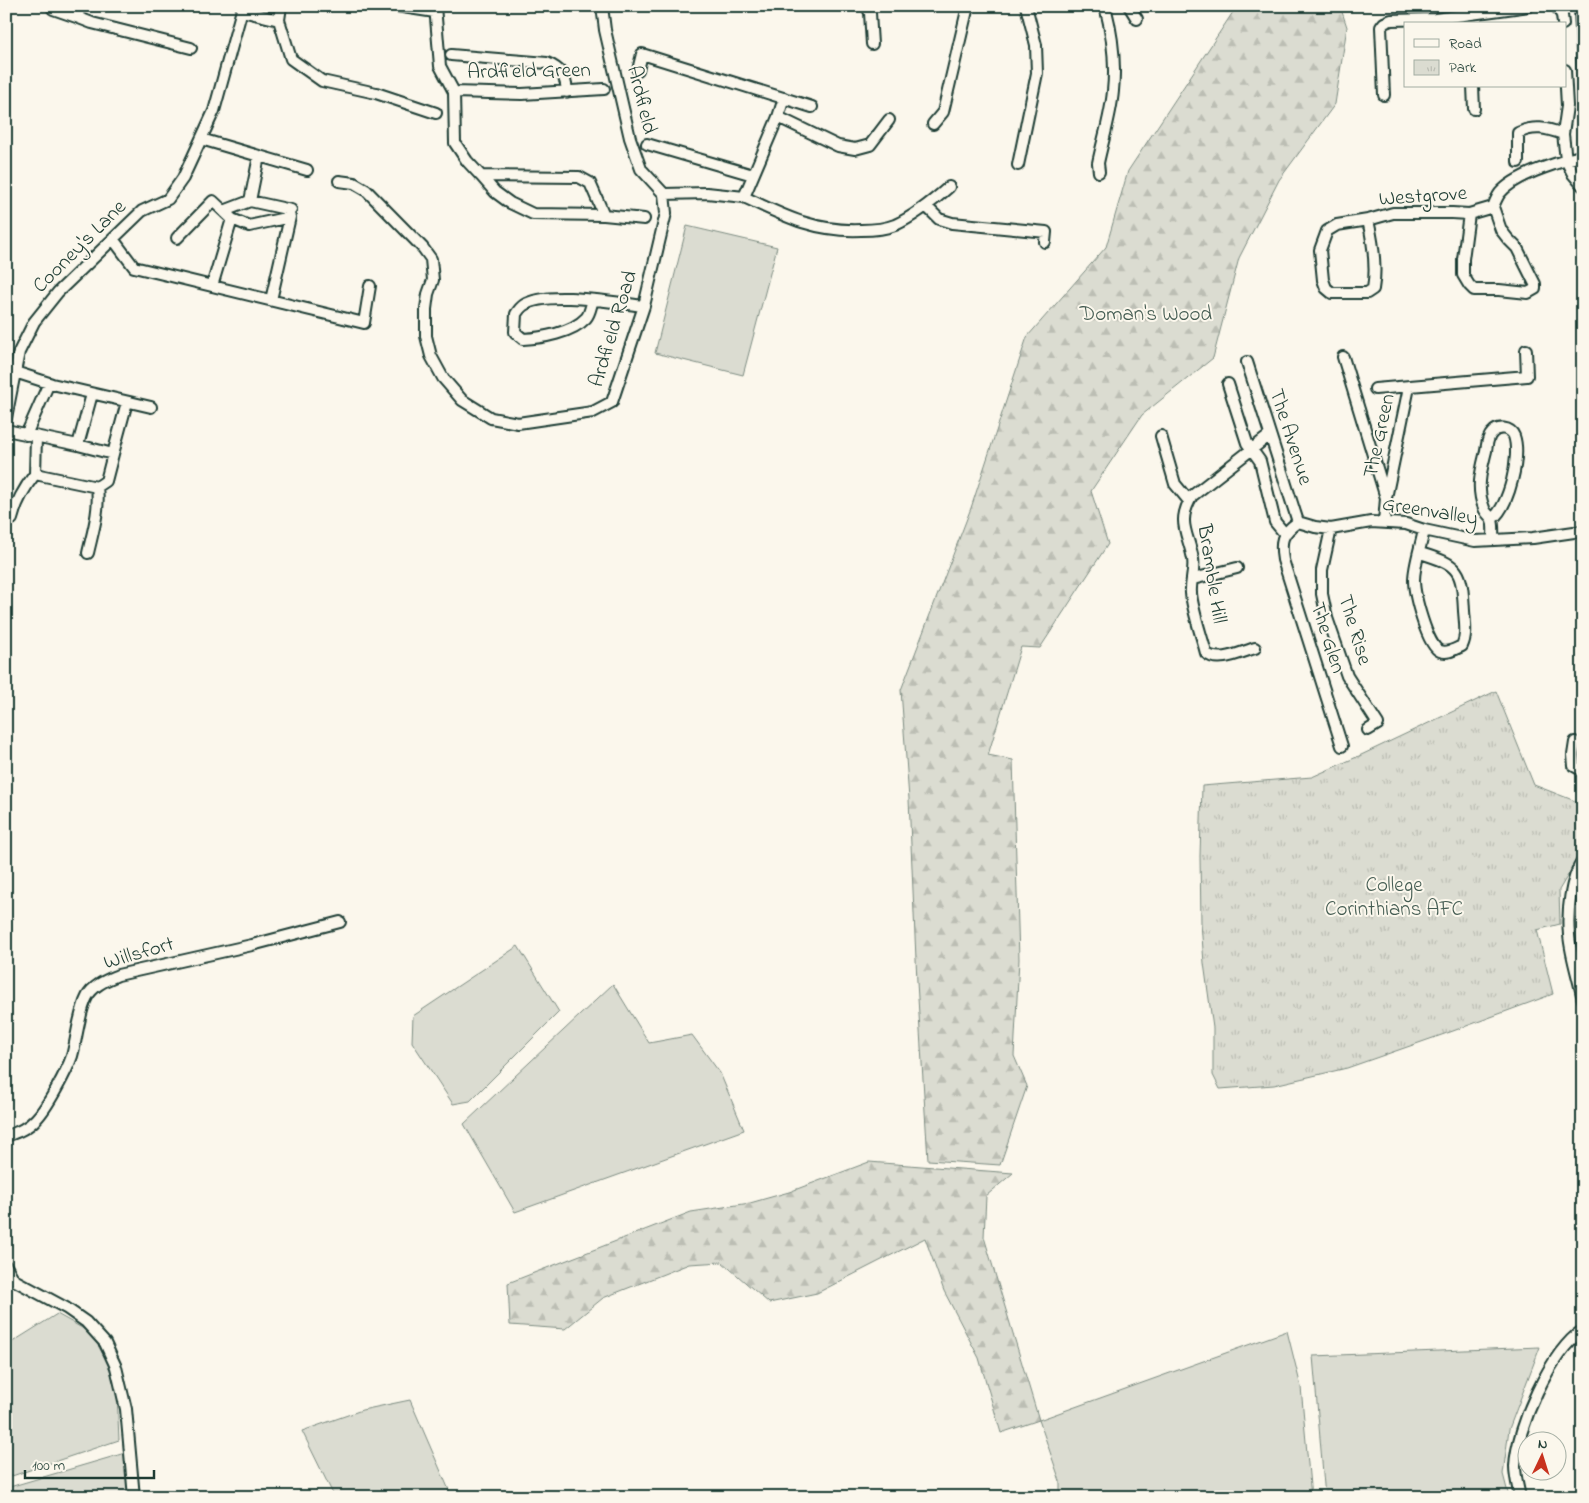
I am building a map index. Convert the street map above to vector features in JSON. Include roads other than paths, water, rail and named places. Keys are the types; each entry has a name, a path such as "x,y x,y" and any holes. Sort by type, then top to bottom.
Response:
{"street":[{"path":"77,6 79,18"},
{"path":"281,6 279,20 291,59 322,82 376,93 436,113"},
{"path":"396,6 435,9 440,66 454,92 455,143 467,161 495,192 510,203 533,214 604,215 644,219"},
{"name":"Ardfield","path":"602,6 605,30 630,138 641,169 664,194"},
{"path":"867,6 870,13 872,44"},
{"path":"933,124 943,112 968,6"},
{"path":"1018,165 1037,74 1036,45 1026,6"},
{"path":"1099,172 1098,163 1113,91 1111,40 1105,6"},
{"path":"1129,6 1138,19"},
{"path":"1384,95 1381,27 1384,23 1391,20 1470,19 1529,6"},
{"path":"1556,6 1562,15 1563,22"},
{"path":"242,8 279,20"},
{"name":"Cooney's Lane","path":"6,418 19,352 34,322 58,292 142,210 168,198 184,178 214,111 242,8"},
{"path":"53,9 92,23 191,48"},
{"path":"1581,9 1583,75"},
{"path":"638,70 642,54 812,106"},
{"path":"451,55 547,63 556,67 563,74 566,80 567,92"},
{"path":"1473,88 1474,109"},
{"path":"1566,88 1567,106 1563,134 1566,160 1573,174 1583,186"},
{"name":"Ardfield Green","path":"454,92 522,94 604,89"},
{"path":"744,197 778,117 784,98"},
{"path":"778,117 838,146 855,149 870,145 889,120"},
{"path":"1518,162 1518,133 1525,129 1536,127 1563,134"},
{"path":"201,139 307,170"},
{"path":"647,144 753,174"},
{"name":"Westgrove","path":"1368,220 1393,213 1469,214 1493,207 1499,194 1508,185 1552,163 1583,155"},
{"path":"250,201 259,156"},
{"path":"481,176 579,177 590,183 604,215"},
{"name":"Ardfield Road","path":"339,181 354,183 366,190 428,253 434,269 433,280 428,294 425,322 426,336 431,356 452,389 462,400 492,418 523,422 593,412 612,402 644,306 666,213 664,194"},
{"path":"664,194 707,193 744,197 811,225 824,229 850,231 873,230 894,225 927,206 949,188"},
{"path":"177,238 213,201 232,219 249,226 290,217 271,300"},
{"path":"224,211 250,201 291,210"},
{"path":"927,206 939,219 952,224 1046,232 1045,242"},
{"path":"1469,214 1463,259 1463,275 1468,285 1474,290 1533,292 1535,284 1517,248 1502,230 1493,207"},
{"path":"212,286 232,219"},
{"path":"1368,220 1371,232 1375,277 1373,289 1367,293 1332,293 1326,288 1323,280 1320,250 1322,241 1327,232 1336,225 1368,220"},
{"path":"112,239 134,267 364,323 370,286"},
{"path":"592,300 587,318 574,326 546,337 523,339 516,332 516,314 525,305 543,300 592,300 644,306"},
{"path":"1375,389 1527,376 1526,350"},
{"path":"1343,357 1386,498"},
{"name":"The Avenue","path":"1247,362 1298,522"},
{"path":"16,372 49,383 151,407"},
{"path":"12,519 14,510 26,486 35,474 31,436 49,383"},
{"path":"1228,384 1247,443 1260,462 1276,522 1283,537"},
{"name":"The Green","path":"1384,522 1386,498 1409,387"},
{"path":"78,445 92,394"},
{"path":"35,474 97,487 106,481 127,402"},
{"path":"1492,519 1501,510 1515,466 1513,434 1502,428 1496,430 1489,437 1479,486 1484,508 1492,519 1493,540"},
{"path":"6,430 113,454"},
{"name":"Bramble Hill","path":"1255,648 1218,658 1211,658 1206,653 1191,594 1193,560 1183,522 1185,507 1192,496 1270,435"},
{"path":"1161,436 1175,484 1189,501"},
{"path":"88,553 96,520 97,487"},
{"path":"1283,537 1288,529 1298,522"},
{"name":"Greenvalley","path":"1298,522 1331,529 1371,522 1406,524 1424,530 1475,541 1533,538 1583,532"},
{"name":"The Rise","path":"1331,529 1322,570 1322,594 1327,618 1347,676 1378,724 1368,730"},
{"path":"1420,553 1444,560 1453,567 1463,584 1466,637 1462,646 1450,652 1440,651 1431,644 1414,589 1414,578 1424,530"},
{"name":"The Glen","path":"1283,537 1283,560 1342,746"},
{"path":"1193,579 1237,568"},
{"path":"1575,742 1574,766 1583,771"},
{"path":"1583,860 1574,881 1571,897 1569,936 1583,1000"},
{"name":"Willsfort","path":"6,1136 20,1132 37,1118 60,1082 71,1057 87,996 100,984 118,975 252,945 340,922"},
{"path":"6,1266 14,1280 66,1308 86,1322 105,1343 116,1367 126,1409 134,1497"},
{"path":"1520,1497 1515,1468 1517,1453 1536,1396 1557,1356 1568,1342 1583,1330"}],"park label":[{"name":"Doman's Wood","path":"1146,315"},
{"name":"College Corinthians AFC","path":"1394,898"}]}
